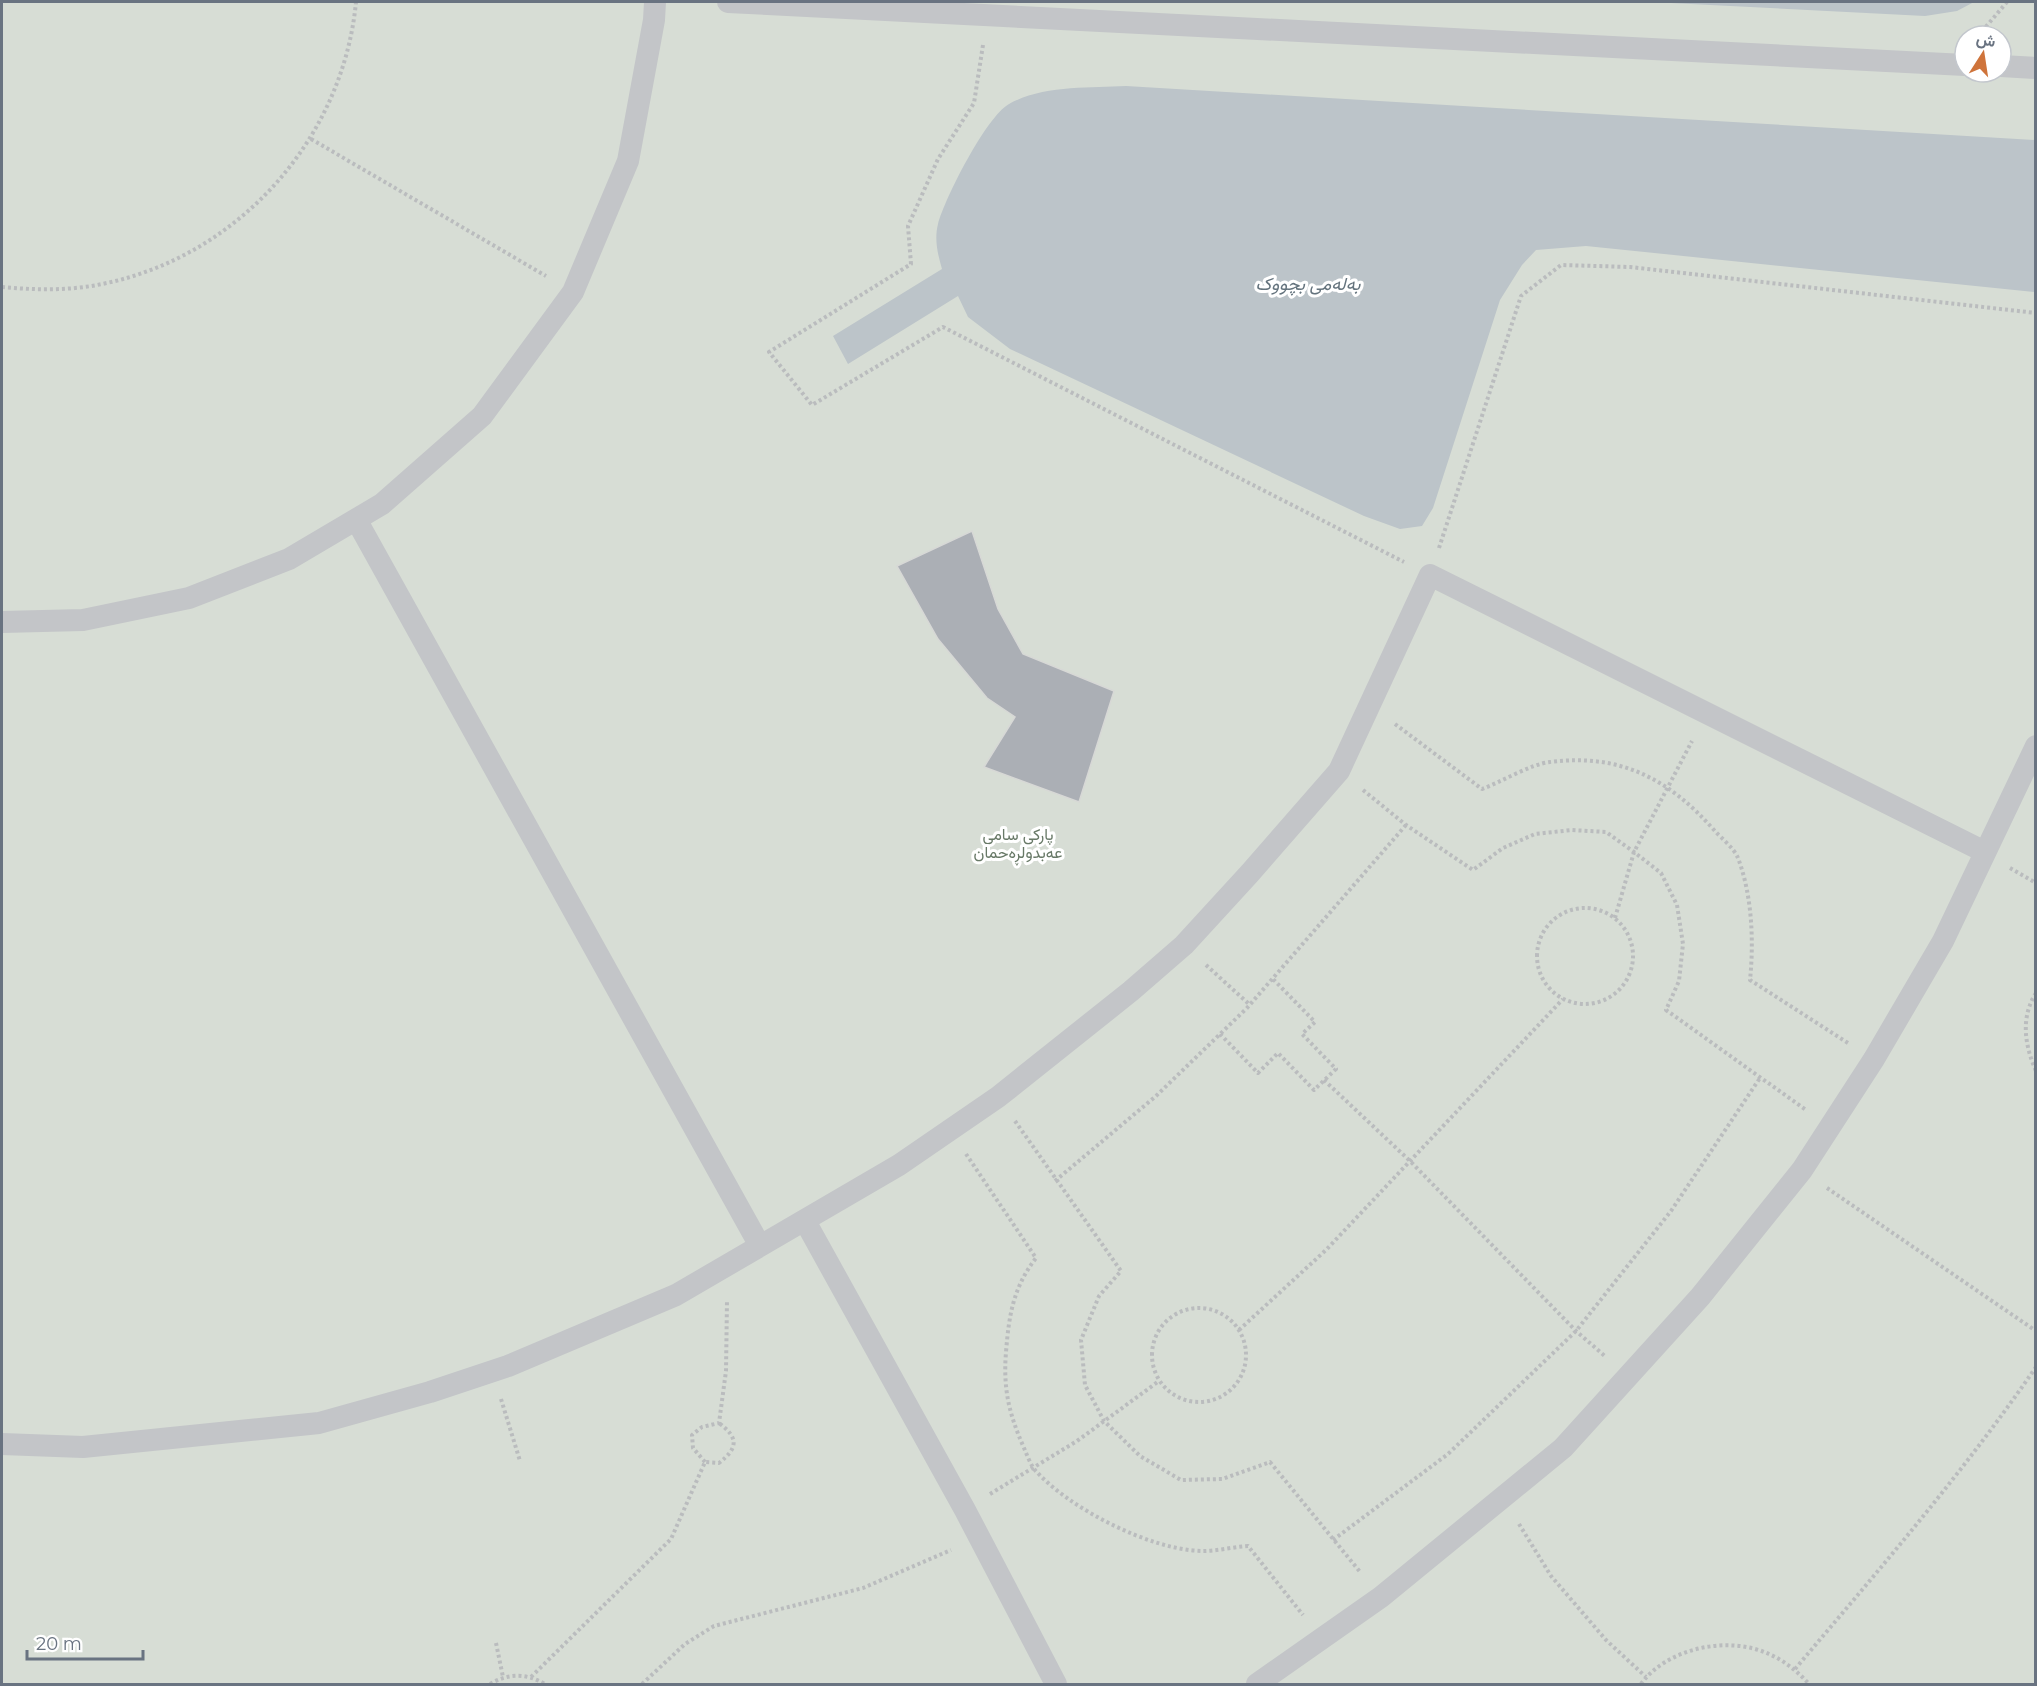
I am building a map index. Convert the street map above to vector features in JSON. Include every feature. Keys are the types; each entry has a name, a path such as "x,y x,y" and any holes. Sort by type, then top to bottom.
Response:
{"lane":[{"path":"2,622 83,620 189,598 289,559 357,521 382,504 482,416 573,292 628,161 654,20 655,2"},
{"path":"728,2 989,8 1953,64"},
{"path":"2013,67 2036,68"},
{"path":"357,521 760,1246"},
{"path":"2,1444 83,1447 318,1423 430,1392 493,1371 676,1295 805,1221 951,1132 1131,991 1184,945 1339,771 1430,575 1985,852"},
{"path":"1257,1684 1381,1597 1563,1448 1700,1297 1802,1170 1829,1125 1874,1059 1943,941 2036,746"},
{"path":"805,1221 965,1510 1056,1684"}],"path":[{"path":"2,287 39,290 102,284 162,265 218,234 267,194 311,139 335,89 353,29 356,2"},
{"path":"1988,24 2007,2"},
{"path":"989,8 974,103 938,159 908,226 911,264 769,352 812,405 943,327 1430,575 1521,296 1561,265 1630,267 2036,313"},
{"path":"311,139 573,292"},
{"path":"1370,706 1482,789 1547,762 1597,759 1640,772 1669,787 1697,811 1737,856 1753,948 1750,980 1874,1059"},
{"path":"1616,918 1634,852 1706,713"},
{"path":"1339,771 1406,825 1473,870 1503,848 1535,834 1572,831 1606,832 1634,852 1661,873 1677,905 1683,944 1679,981 1666,1010 1829,1125"},
{"path":"1055,1180 1156,1096 1250,1005 1406,825"},
{"path":"1585,908 1601,910 1616,918 1626,930 1632,944 1634,960 1630,976 1621,989 1601,1001 1578,1004 1563,999 1550,989 1541,976 1537,960 1538,944 1544,929 1555,918 1569,910 1585,908"},
{"path":"1184,945 1250,1005"},
{"path":"1220,1034 1258,1073 1278,1053 1314,1090 1336,1069 1302,1034 1315,1022 1272,978"},
{"path":"2036,993 2026,1021 2026,1046 2036,1071"},
{"path":"1239,1330 1326,1250 1563,999"},
{"path":"1333,1540 1448,1454 1576,1331 1671,1211 1760,1078"},
{"path":"1324,1080 1410,1161 1576,1331 1629,1377"},
{"path":"998,1097 1121,1271 1099,1296 1081,1340 1085,1385 1104,1421 1140,1456 1181,1480 1222,1479 1270,1462 1381,1597"},
{"path":"951,1132 1036,1258 1022,1277 1009,1316 1004,1379 1011,1419 1033,1468 1076,1505 1098,1519 1154,1541 1202,1551 1248,1546 1322,1639"},
{"path":"1802,1170 2036,1330"},
{"path":"719,1423 726,1371 728,1305 723,1267"},
{"path":"1202,1308 1216,1311 1229,1318 1239,1330 1245,1345 1246,1361 1241,1376 1231,1389 1218,1399 1202,1402 1185,1400 1170,1392 1159,1381 1153,1367 1153,1345 1162,1325 1173,1316 1186,1309 1202,1308"},
{"path":"1795,1669 1924,1515 2003,1414 2036,1367"},
{"path":"493,1371 520,1461"},
{"path":"965,1510 1104,1421 1159,1381"},
{"path":"719,1423 730,1431 734,1442 731,1454 719,1463 705,1462 693,1448 692,1435 702,1426 719,1423"},
{"path":"531,1677 672,1539 705,1462"},
{"path":"1502,1498 1551,1576 1606,1640 1646,1677"},
{"path":"642,1684 685,1644 714,1626 863,1588 979,1538"},
{"path":"496,1643 503,1677"},
{"path":"1641,1684 1646,1677 1672,1658 1703,1647 1735,1646 1768,1653 1795,1669 1809,1684"},
{"path":"490,1684 503,1677 531,1677 545,1684"}],"green space":[{"name":"پارکی سامی عەبدولڕەحمان","path":"2,2 2035,2 2035,1684 2,1684"}],"water":[{"path":"1651,2 1974,2 1957,11 1925,16"},
{"name":"بەلەمی بچووک","path":"1126,86 2035,140 2035,292 1586,246 1536,250 1522,265 1500,300 1433,508 1422,526 1400,529 1364,516 1010,349 968,317 958,296 848,364 833,336 942,269 936,236 942,212 957,178 978,141 1000,112 1009,104 1036,93 1051,90"}],"building":[{"path":"972,531 998,609 1023,654 1114,691 1079,802 984,767 1015,717 987,698 938,639 897,566"}]}
